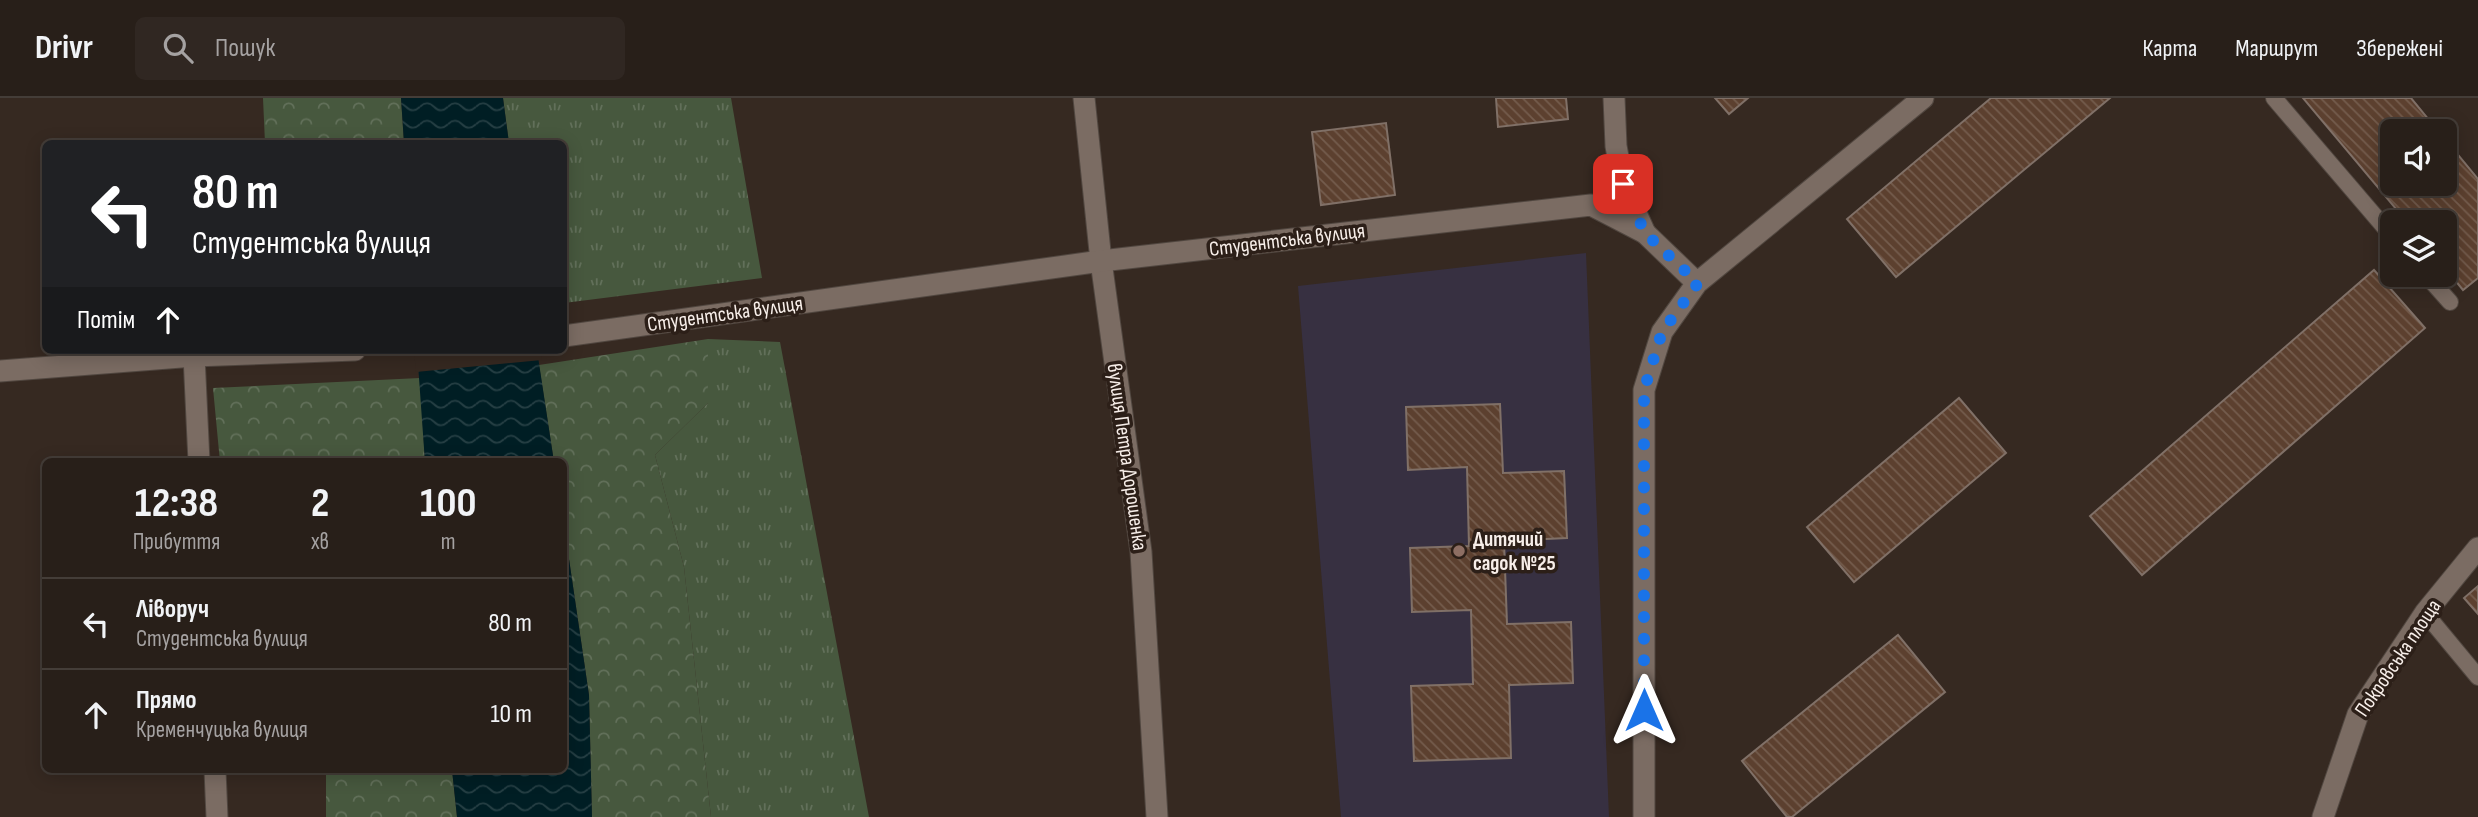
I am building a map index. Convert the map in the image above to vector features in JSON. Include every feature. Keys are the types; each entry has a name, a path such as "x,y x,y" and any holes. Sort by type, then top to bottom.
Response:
{"street":[{"name":"вулиця Петра Дорошенка","path":"1084,98 1101,261 1141,552 1157,817"},
{"path":"1614,98 1616,145 1623,184 1645,233"},
{"path":"1644,817 1644,390 1662,332 1698,283 1923,98"},
{"name":"Студентська вулиця","path":"572,335 1101,261 1591,205 1645,233 1698,283"},
{"path":"0,371 248,354"},
{"path":"194,356 199,458"},
{"name":"Покровська площа","path":"2323,817 2358,714 2425,613 2478,548"},
{"path":"215,773 217,817"}],"lane":[{"path":"2274,98 2380,222"},
{"path":"2436,287 2449,302"},
{"path":"2425,613 2478,677"}],"shaded area":[{"name":"Дитячий садок №25","path":"1586,253 1609,817 1341,817 1298,286"}],"green space":[{"path":"263,98 401,98 404,140 265,140"},
{"path":"503,98 731,98 762,278 567,303 567,140 509,140"},
{"path":"708,339 780,342 869,817 711,817 684,567 655,455 708,403"},
{"path":"708,339 708,403 655,455 684,567 711,817 592,817 589,695 567,545 567,458 553,458 539,365"},
{"path":"420,378 425,458 220,458 213,388"},
{"path":"326,773 452,773 457,817 326,817"}],"water":[{"path":"401,98 503,98 509,140 404,140"},
{"path":"417,354 538,354 553,458 425,458"},
{"path":"567,545 589,695 592,817 457,817 452,773 567,773"}],"pier":[{"path":"414,354 541,354 542,360 416,372"}],"building":[{"path":"1496,98 1566,98 1568,119 1498,127"},
{"path":"1715,98 1748,98 1729,114"},
{"path":"1991,98 2110,98 1896,277 1847,219"},
{"path":"2303,98 2411,98 2428,119 2380,119 2380,190"},
{"path":"1386,123 1395,195 1321,205 1312,132"},
{"path":"2457,154 2478,179 2478,278 2463,290 2457,283 2457,210 2397,210 2385,196 2457,196"},
{"path":"2374,270 2380,277 2380,287 2389,287 2425,328 2142,575 2090,516"},
{"path":"1959,398 2006,453 1854,582 1807,527"},
{"path":"1500,404 1503,473 1564,471 1567,538 1504,541 1507,624 1571,622 1573,683 1509,685 1511,758 1414,761 1411,686 1473,684 1471,610 1412,612 1410,548 1469,546 1467,467 1408,470 1406,407"},
{"path":"2478,586 2478,614 2464,598"},
{"path":"1898,635 1945,692 1792,817 1787,817 1742,761"}],"place":[{"name":"Дитячий садок №25","path":"1459,551"}],"route":[{"path":"1623,184 1645,233 1698,283 1662,332 1644,390 1644,710"}]}
